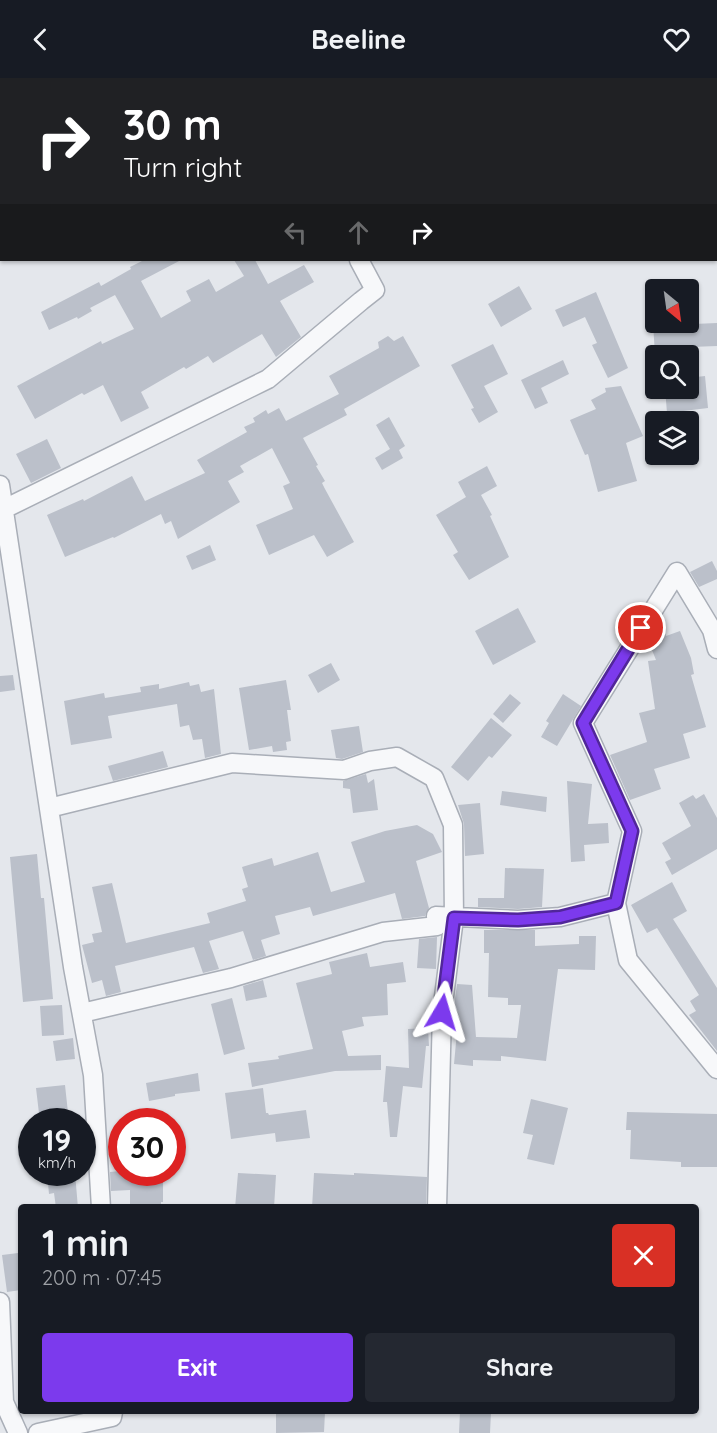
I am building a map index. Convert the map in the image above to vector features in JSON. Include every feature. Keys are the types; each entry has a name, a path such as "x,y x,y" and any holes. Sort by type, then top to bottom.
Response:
{"street":[{"path":"4,509 268,379 375,290 360,261"},
{"path":"0,485 49,808 93,1075 101,1204"},
{"path":"717,649 712,630 677,572 583,723 632,831 616,903 628,960 717,1069"},
{"path":"49,808 232,763 344,770 370,761 397,757 434,778 453,825 454,918 442,1012 437,1204"},
{"path":"82,1013 231,978 383,932 437,926 436,916 518,920 560,917 616,903"},
{"path":"0,1302 4,1402 18,1433"},
{"path":"38,1433 112,1417 113,1414"}],"building":[{"path":"142,261 179,261 141,281 161,318 191,301 186,291 209,279 216,292 244,276 235,261 256,261 268,284 304,265 314,282 280,301 301,337 276,357 262,334 213,363 208,356 186,369 184,367 141,392 149,408 121,422 103,385 84,395 82,393 35,419 17,386 101,341 102,344 134,329 115,295 90,308 92,311 78,319 77,317 49,330 41,312 99,282 101,286 131,269 130,267"},
{"path":"519,286 532,309 501,327 488,304"},
{"path":"596,292 628,368 608,378 592,345 597,343 585,317 563,327 555,310"},
{"path":"717,323 717,346 654,345 654,333 699,333 699,324"},
{"path":"388,336 394,341 403,336 420,366 344,409 347,415 303,438 325,481 322,483 354,542 327,557 314,535 269,555 256,525 293,509 283,486 290,483 272,448 240,466 244,472 228,481 240,502 178,539 171,521 165,524 161,514 114,538 65,557 47,515 83,499 84,501 132,476 145,501 205,473 197,460 247,432 244,427 255,422 253,418 266,410 268,414 279,408 286,421 339,394 329,376 379,348 378,342"},
{"path":"493,344 508,374 484,386 498,412 479,423 471,409 474,408 451,365"},
{"path":"563,360 569,374 541,388 548,403 535,409 521,380"},
{"path":"705,376 708,408 667,411 666,399 699,399 699,377"},
{"path":"621,386 643,436 626,443 637,481 598,492 588,454 585,455 570,420 596,409 591,400 606,392 605,388"},
{"path":"389,417 405,446 399,450 403,458 382,470 375,458 390,449 376,425"},
{"path":"47,439 61,468 31,483 16,454"},
{"path":"487,466 497,486 481,495 509,557 469,580 453,555 458,552 436,515 466,497 458,482"},
{"path":"210,545 216,560 192,570 186,556"},
{"path":"712,561 717,571 717,579 699,587 690,572"},
{"path":"518,608 536,642 493,665 475,631"},
{"path":"661,623 666,636 680,631 691,658 694,674 691,675 706,727 683,734 690,758 654,769 661,789 630,800 610,755 647,742 639,713 655,709 648,661 656,660 648,640"},
{"path":"331,663 340,680 318,693 308,675"},
{"path":"13,675 15,690 0,692 0,676"},
{"path":"286,680 291,710 287,710 291,741 286,742 287,750 273,752 272,746 249,750 239,688"},
{"path":"189,682 190,686 199,684 201,692 214,689 221,754 205,758 202,739 193,740 189,725 180,727 177,704 108,716 112,738 71,745 64,701 104,693 105,698 141,692 140,687 159,684 159,689"},
{"path":"510,694 521,703 503,723 493,714"},
{"path":"563,694 581,706 557,746 541,737 549,723 546,721"},
{"path":"491,718 512,735 492,758 489,756 468,781 451,767"},
{"path":"359,726 363,752 342,759 336,758 331,730"},
{"path":"163,751 168,767 113,781 108,766"},
{"path":"366,774 368,783 374,779 378,810 353,813 350,789 343,788 343,781"},
{"path":"567,781 592,784 588,824 608,823 609,843 584,845 585,861 571,862"},
{"path":"502,791 547,797 546,812 500,805"},
{"path":"704,794 717,818 717,849 672,875 665,862 671,859 662,843 691,826 679,803 693,795 696,799"},
{"path":"480,803 484,854 465,856 464,824 458,805"},
{"path":"417,825 433,834 442,852 416,861 429,908 425,916 402,919 395,893 313,916 310,907 275,916 280,934 261,940 266,956 253,960 243,931 209,941 219,969 203,973 194,947 115,966 121,992 106,996 102,980 92,983 82,945 94,942 92,934 102,932 92,887 112,883 126,943 210,923 207,913 246,901 242,889 248,887 242,867 272,858 274,866 318,852 331,892 365,882 351,842 385,831"},
{"path":"37,854 41,898 44,898 53,999 23,1002 10,857"},
{"path":"505,868 544,869 542,907 518,909 478,907 478,898 504,898"},
{"path":"672,882 687,911 673,919 717,988 717,1051 689,1015 696,1011 690,1001 699,995 657,928 647,933 631,905"},
{"path":"484,930 535,930 535,946 579,944 579,936 596,936 595,970 558,969 546,1061 501,1056 501,1061 473,1060 473,1066 454,1064 457,1032 453,1032 453,1013 457,984 472,985 476,1037 517,1038 521,1005 508,1005 508,998 488,997 489,953 484,953"},
{"path":"437,937 436,969 417,968 419,939"},
{"path":"367,953 370,967 403,962 406,982 387,984 388,1015 362,1017 364,1026 342,1031 348,1056 381,1055 381,1070 335,1071 252,1087 248,1063 279,1059 278,1056 313,1049 296,983 332,974 329,962"},
{"path":"263,980 267,997 246,1001 243,986"},
{"path":"232,998 245,1049 224,1055 211,1004"},
{"path":"62,1005 64,1035 42,1036 40,1006"},
{"path":"428,1028 429,1046 426,1046 422,1088 403,1086 397,1137 390,1137 387,1102 383,1102 386,1066 409,1068 408,1029"},
{"path":"73,1038 75,1059 56,1061 53,1041"},
{"path":"198,1073 200,1091 175,1094 175,1096 149,1101 146,1083"},
{"path":"65,1085 67,1108 38,1108 36,1088"},
{"path":"263,1088 266,1113 269,1115 306,1110 310,1138 276,1142 275,1133 231,1139 225,1093"},
{"path":"531,1099 568,1108 554,1165 527,1159 533,1135 523,1133"},
{"path":"627,1112 717,1114 717,1167 681,1167 681,1162 630,1159 631,1130 626,1130"},
{"path":"238,1173 276,1175 274,1204 235,1204"},
{"path":"314,1173 427,1177 426,1204 312,1204"},
{"path":"48,1186 76,1186 78,1204 55,1204 54,1193 49,1194"},
{"path":"111,1186 163,1186 163,1202 161,1204 130,1204 130,1190 111,1191"},
{"path":"18,1253 18,1290 7,1292 2,1255"},
{"path":"276,1414 325,1414 324,1432 276,1433"},
{"path":"460,1414 491,1414 490,1433 459,1433"}],"route":[{"path":"442,1012 454,918 518,920 560,917 616,903 632,831 583,723 641,628"}]}
